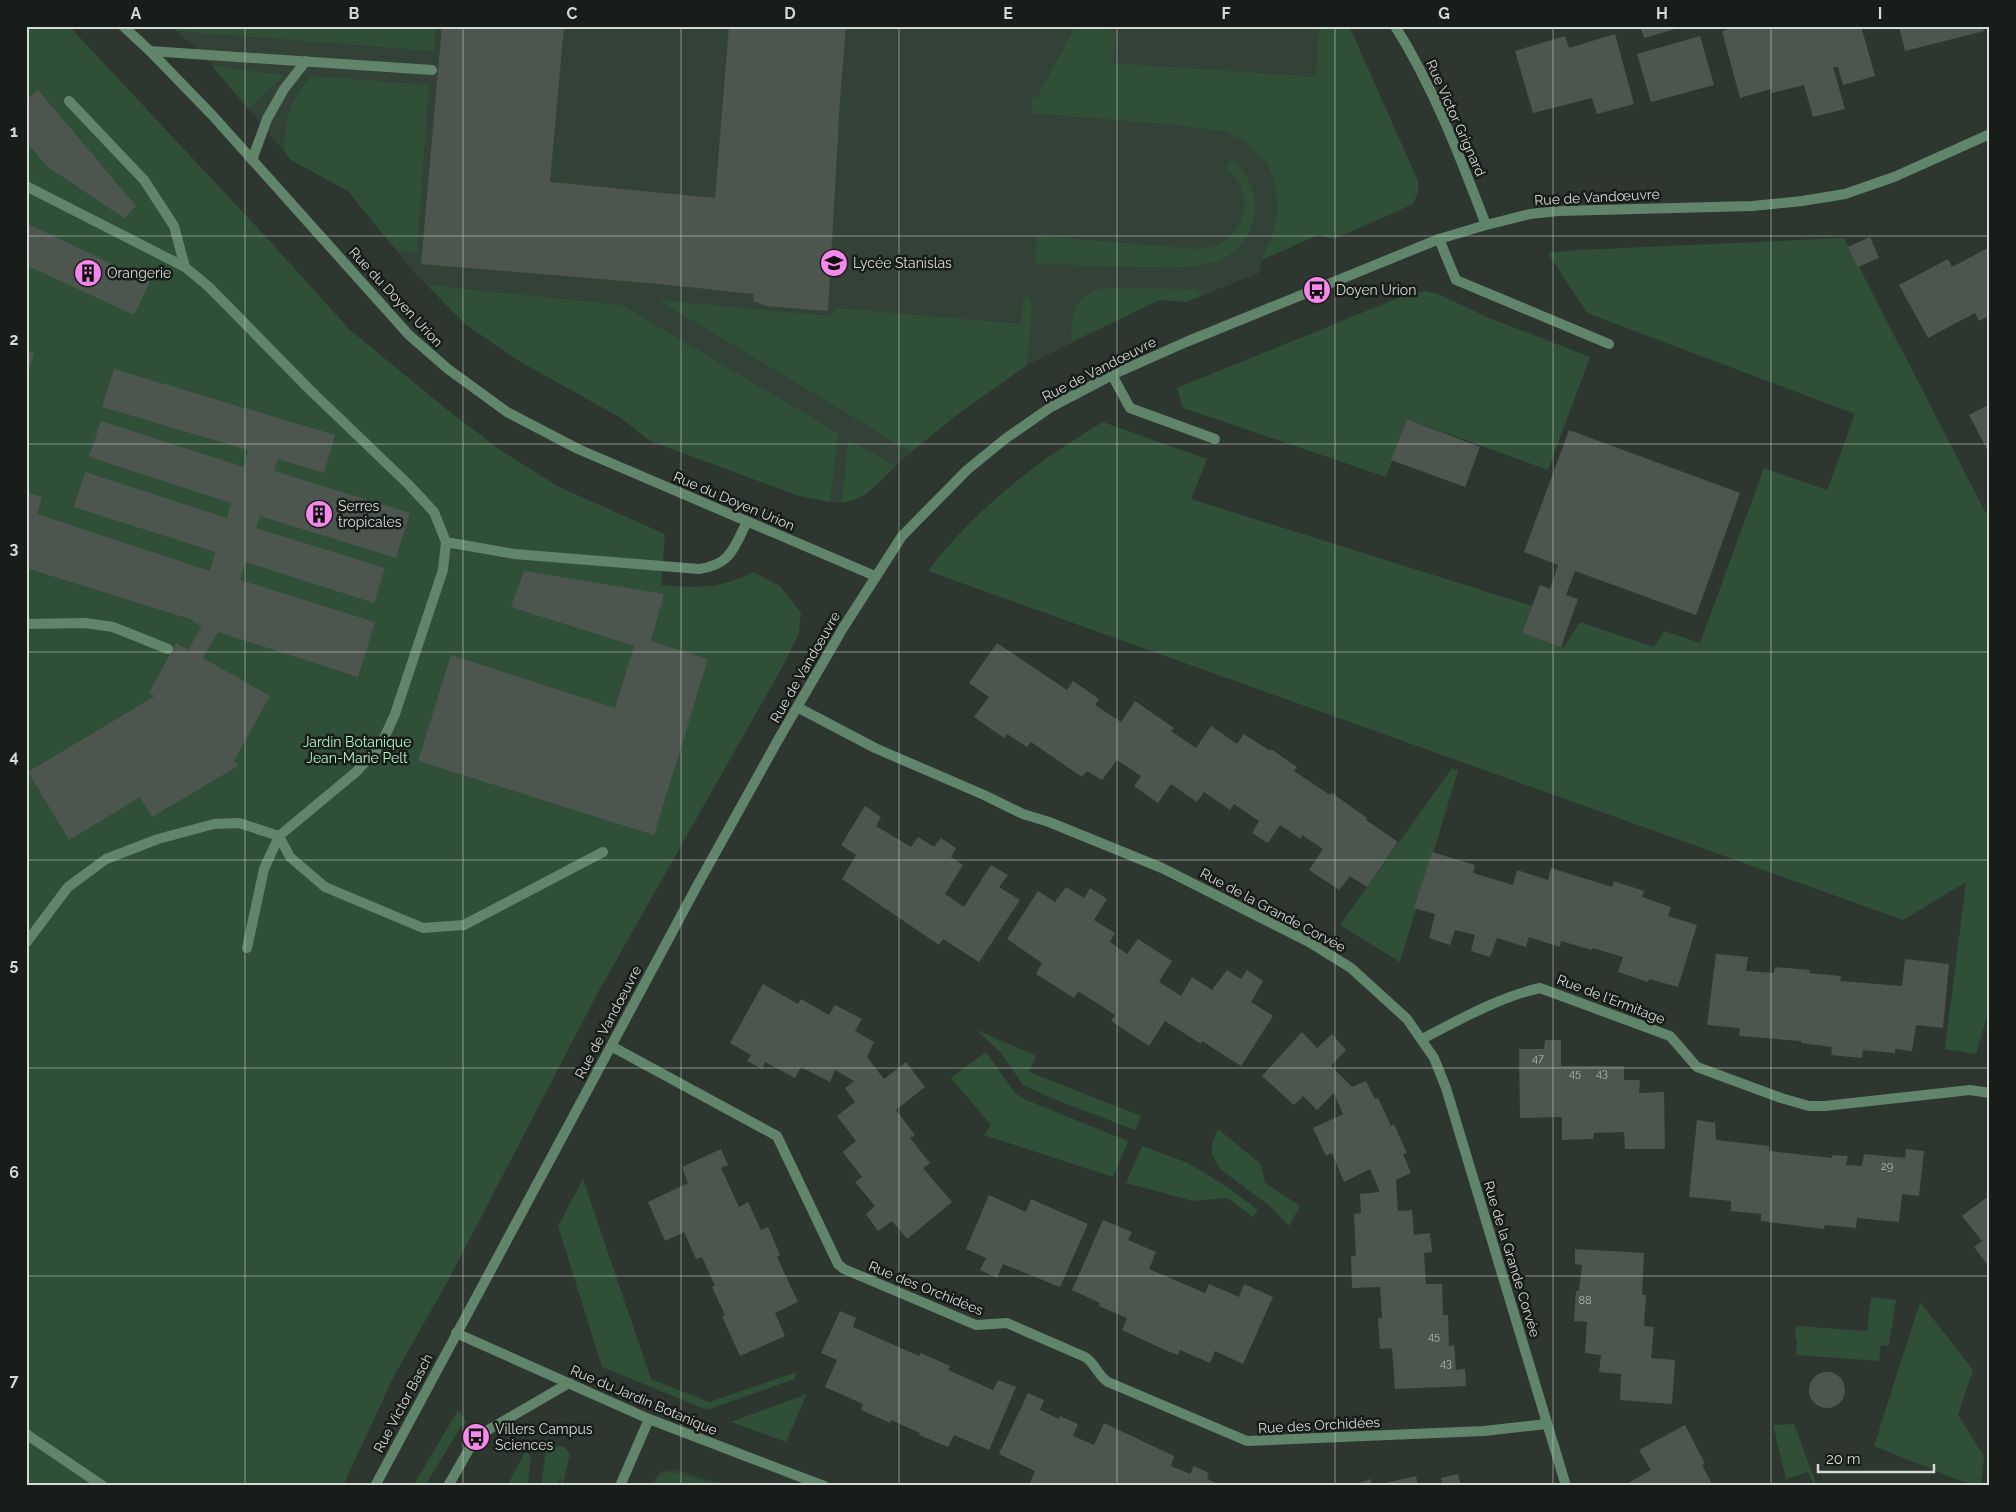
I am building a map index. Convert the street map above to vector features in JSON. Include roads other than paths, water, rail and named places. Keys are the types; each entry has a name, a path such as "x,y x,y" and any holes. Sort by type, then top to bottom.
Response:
{"street":[{"name":"Rue du Doyen Urion","path":"123,26 213,116 409,335 448,369 507,412 548,434 875,576"},
{"name":"Rue Victor Grignard","path":"1395,26 1422,71 1486,225"},
{"path":"150,51 432,70"},
{"path":"252,160 266,119 284,89 306,61"},
{"path":"70,101 144,180 174,226 186,267"},
{"name":"Rue de Vandœuvre","path":"456,1332 611,1046 842,628 902,536 967,470 1005,439 1051,407 1112,375 1186,342 1439,239 1530,214 1558,211 1752,206 1845,194 1894,177 1990,134"},
{"path":"26,186 186,267 209,287 309,389 408,484 434,512 446,542 443,570 395,714 381,745 356,772 278,836 264,869 247,948"},
{"path":"1439,239 1456,280 1609,344"},
{"path":"1112,375 1130,408 1215,439"},
{"path":"446,542 514,554 699,569 722,563 731,552 748,522"},
{"path":"26,624 85,623 113,627 168,649"},
{"name":"Rue de la Grande Corvée","path":"797,707 875,748 1023,814 1049,822 1162,868 1309,942 1357,973 1391,1003 1422,1039 1434,1058 1446,1088 1566,1486"},
{"path":"26,943 68,887 106,859 158,839 214,824 239,822 278,836 290,857 325,887 423,928 464,925 603,852"},
{"name":"Rue de l'Ermitage","path":"1422,1039 1501,1001 1526,991 1540,988 1670,1036 1697,1067 1781,1098 1809,1106 1825,1106 1970,1090 1990,1093"},
{"name":"Rue des Orchidées","path":"611,1046 777,1136 838,1264 844,1269 976,1325 1007,1324 1092,1361 1103,1379 1108,1382 1247,1441 1484,1431 1547,1424"},
{"name":"Rue du Jardin Botanique","path":"456,1332 649,1419 824,1486"},
{"name":"Rue Victor Basch","path":"374,1486 456,1332"},
{"path":"448,1486 476,1437 569,1383"},
{"path":"620,1486 649,1419"},
{"path":"26,1434 103,1486"}],"place":[{"name":"Lycée Stanislas","path":"834,263"},
{"name":"Orangerie","path":"88,273"},
{"name":"Doyen Urion","path":"1317,290"},
{"name":"Serres tropicales","path":"319,514"},
{"name":"Villers Campus Sciences","path":"476,1437"}],"park label":[{"name":"Jardin Botanique Jean-Marie Pelt","path":"357,750"}]}
